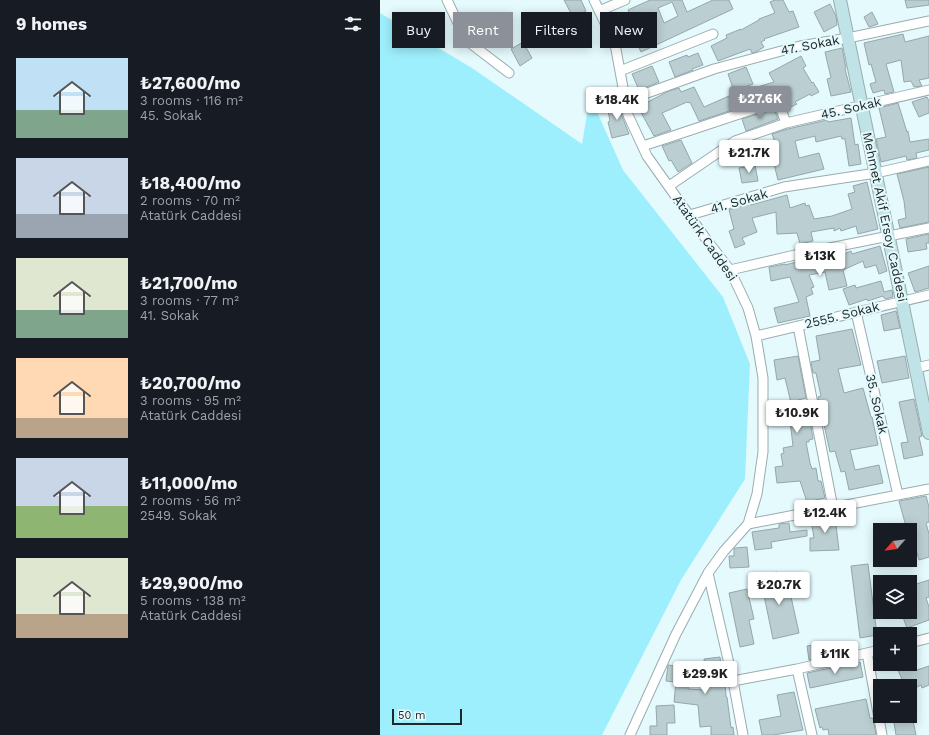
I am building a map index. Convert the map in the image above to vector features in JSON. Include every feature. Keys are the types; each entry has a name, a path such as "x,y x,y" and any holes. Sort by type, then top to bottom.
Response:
{"street":[{"path":"447,0 466,40 509,73"},
{"name":"Atatürk Caddesi","path":"594,0 615,44 628,115 647,156 730,270 748,308 756,336 763,378 763,452 757,494 748,524 724,551 708,573 676,634 630,735"},
{"path":"599,11 625,0"},
{"name":"Mehmet Akif Ersoy Caddesi","path":"840,0 929,429"},
{"name":"47. Sokak","path":"625,101 714,69 800,46 848,38 929,21"},
{"path":"620,71 714,34"},
{"name":"45. Sokak","path":"669,186 735,141 786,124 929,90"},
{"path":"643,146 778,101 786,124"},
{"name":"41. Sokak","path":"690,215 784,187 876,173 929,161"},
{"path":"730,270 795,255 929,228"},
{"name":"2555. Sokak","path":"756,336 929,295"},
{"name":"35. Sokak","path":"856,312 898,496"},
{"path":"798,326 832,508"},
{"path":"916,368 929,365"},
{"path":"748,524 929,489"},
{"path":"708,573 733,681 743,735"},
{"path":"917,641 929,638"},
{"path":"733,681 797,669 873,652"},
{"path":"867,653 882,735"},
{"path":"797,669 812,735"}],"shaded area":[{"path":"380,13 392,20 392,48 439,48 472,68 582,144 590,96 623,170 723,297 750,364 745,479 681,580 602,735 380,735"}],"building":[{"path":"564,0 581,0 586,11 570,12"},
{"path":"650,0 682,0 687,12 713,0 729,0 733,9 657,45 657,12 629,12 628,10","holes":["672,2 678,16 664,23 658,8"]},
{"path":"775,0 783,0 789,12 793,11 799,27 764,39 765,40 761,42 764,47 756,52 752,53 750,49 718,61 711,46 727,38 726,35 741,30 759,19 775,13 770,2"},
{"path":"905,0 929,0 929,5 907,8"},
{"path":"830,4 836,16 837,25 824,32 814,12"},
{"path":"872,12 878,24 869,27 864,17"},
{"path":"903,34 905,42 929,36 929,78 919,80 922,86 914,87 911,81 904,82 901,60 886,64 894,92 885,94 884,90 873,93 870,84 876,82 871,64 869,65 864,43"},
{"path":"521,43 521,48 526,48 532,58 520,66 511,49"},
{"path":"639,48 650,48 641,52"},
{"path":"842,48 845,69 851,92 831,96 827,79 831,78 825,52"},
{"path":"698,53 703,65 675,77 669,62 687,55 688,57"},
{"path":"801,56 806,66 803,68 819,92 811,96 810,94 795,102 797,104 787,109 780,95 759,101 754,88 774,82 769,73"},
{"path":"652,66 659,82 639,90 632,74"},
{"path":"746,67 753,84 734,91 728,74"},
{"path":"694,87 704,107 729,96 735,109 699,121 690,102 687,102 662,113 671,130 654,136 638,107 669,91 679,88 681,92"},
{"path":"927,97 929,101 929,113 919,117 912,102"},
{"path":"619,103 629,134 612,138 608,122 610,121 607,106"},
{"path":"898,103 907,132 908,131 910,142 929,139 929,150 916,153 917,158 907,160 906,156 881,162 876,139 886,137 879,108"},
{"path":"774,109 778,119 746,131 742,119"},
{"path":"851,118 855,145 858,144 861,164 849,166 845,139 842,139 841,136 816,142 815,136 795,141 799,158 819,153 824,169 778,180 772,156 757,160 753,147 775,142 772,134 827,120 828,122"},
{"path":"681,140 692,163 678,172 671,160 669,161 662,146"},
{"path":"755,165 758,181 742,183 739,168"},
{"path":"929,167 929,222 900,228 898,220 906,218 904,201 897,174"},
{"path":"867,182 878,229 858,234 856,226 841,231 840,228 834,231 834,228 811,232 813,241 800,244 797,233 777,234 776,212 752,218 757,232 742,238 745,244 735,248 729,231 734,229 729,210 750,203 751,205 787,195 790,208 805,203 806,206 809,205 814,219 832,216 852,209 848,194 855,192 853,186"},
{"path":"929,234 929,243 926,243 927,249 908,252 906,239"},
{"path":"880,246 887,271 879,274 876,265 865,268 863,261 843,270 847,286 829,290 825,272 809,275 814,287 811,288 813,294 806,297 810,316 778,323 774,308 799,302 790,277 771,281 769,267 834,255 835,258 851,251 852,254"},
{"path":"929,266 929,288 915,292 908,273"},
{"path":"881,281 884,292 892,290 893,297 885,299 883,296 849,305 843,289 855,285 856,288"},
{"path":"896,311 900,328 884,331 881,315"},
{"path":"852,329 861,365 838,369 844,393 863,388 872,417 878,445 850,450 855,470 879,465 883,483 849,490 845,471 841,472 835,451 830,452 818,397 821,396 816,373 813,373 811,362 820,360 816,336"},
{"path":"798,356 806,398 798,400 802,422 810,421 813,439 806,442 810,463 812,469 816,468 818,481 821,481 825,498 807,502 800,481 777,483 775,467 783,466 781,454 784,453 783,448 793,446 790,421 781,423 778,408 791,403 785,378 777,380 774,360"},
{"path":"905,356 909,378 882,383 877,361"},
{"path":"914,399 922,436 919,437 923,455 904,459 901,443 908,442 899,402"},
{"path":"926,496 929,507 929,522 926,523 929,534 929,557 919,560 917,553 917,523 905,523 899,501"},
{"path":"839,514 841,524 836,525 839,550 810,551 810,538 814,538 811,520 822,519 821,517"},
{"path":"789,523 790,532 807,530 807,536 771,542 772,548 755,550 752,532 779,528 779,524"},
{"path":"747,547 749,567 730,568 729,556 734,556 734,549"},
{"path":"868,564 873,603 873,619 875,619 876,627 873,627 873,636 860,638 851,566"},
{"path":"777,572 779,576 786,574 799,633 773,639 761,581 764,580 763,575"},
{"path":"929,580 929,597 926,598 929,607 929,620 907,627 904,619 917,619 917,584"},
{"path":"747,589 754,619 749,620 754,644 740,647 729,593"},
{"path":"824,643 826,656 809,660 807,646"},
{"path":"720,657 723,681 725,681 731,728 733,727 734,735 711,735 711,726 700,727 698,705 674,702 676,682 666,681 668,665 675,666 675,663 690,664 688,689 704,690 703,683 707,683 704,659"},
{"path":"860,662 863,677 810,688 807,673"},
{"path":"929,666 929,685 922,688 921,685 917,687 917,679 902,679 898,671 917,671"},
{"path":"794,692 803,730 773,735 762,735 759,720 781,716 777,695"},
{"path":"866,699 870,718 873,718 876,735 829,735 828,729 823,730 822,727 820,728 815,709"},
{"path":"674,705 675,723 667,723 667,735 650,735 650,726 657,726 656,706"},
{"path":"894,723 913,723 916,735 896,735"}]}
